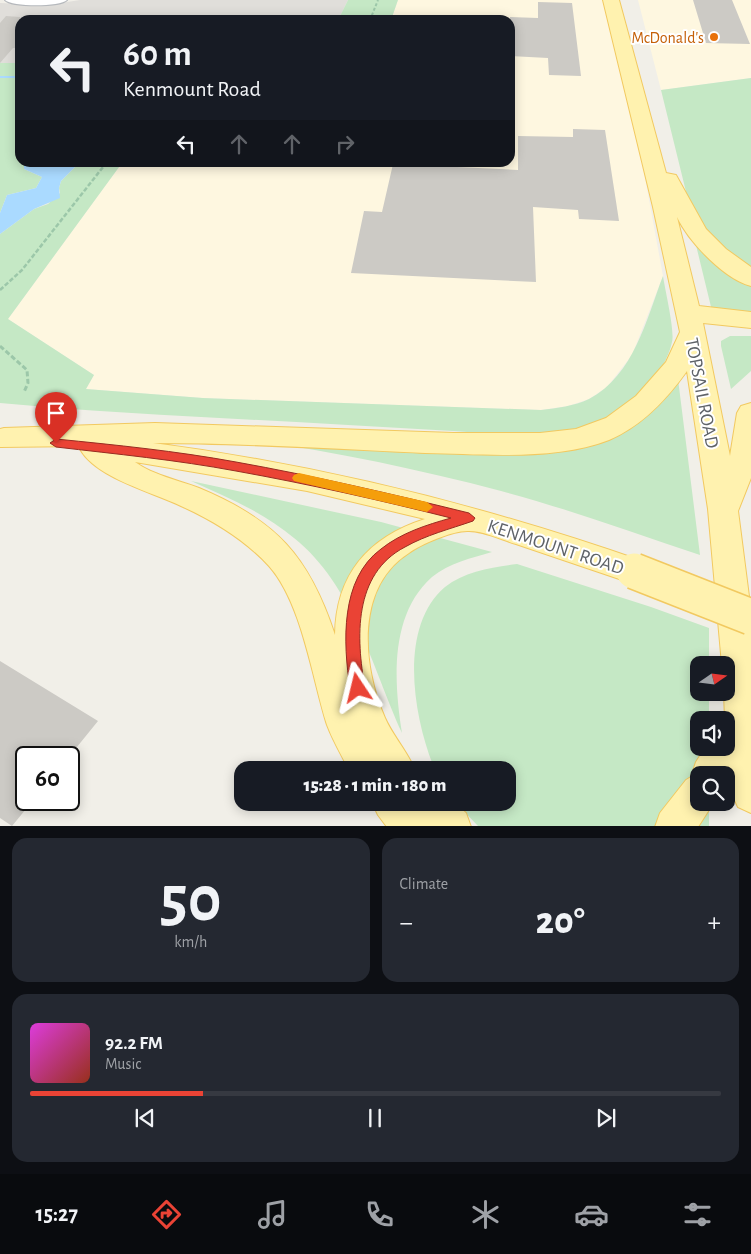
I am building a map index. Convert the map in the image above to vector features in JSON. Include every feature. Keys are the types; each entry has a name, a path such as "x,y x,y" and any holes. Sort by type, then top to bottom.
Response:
{"main road":[{"name":"TOPSAIL ROAD","path":"611,0 646,138 709,416 723,514 731,711"},
{"path":"646,138 696,232 718,254 751,279"},
{"path":"2,438 155,433 514,444 576,439 608,429 646,403 677,366 689,323 751,320"},
{"path":"723,514 744,458 751,413"},
{"name":"KENMOUNT ROAD","path":"2,438 158,454 293,477 469,518 557,544 634,571 751,617"},
{"path":"91,446 129,473 190,497 223,513 258,536 280,557 295,577 306,600 346,727 364,761"},
{"path":"390,761 376,738 360,698 351,641 357,599 364,577 383,554 412,536 469,518"},
{"name":"TOPSAIL ROAD","path":"735,746 751,794"},
{"path":"674,826 690,805"},
{"path":"399,811 413,826"},
{"path":"434,811 452,826"}],"street":[{"path":"11,0 61,0"}],"path":[{"path":"372,15 378,0"},
{"path":"0,290 22,270 103,167"},
{"path":"0,346 25,366 30,373 30,380 24,392"}],"shaded area":[{"path":"80,0 348,0 340,15 15,15 15,63 0,63 0,3 48,5"},
{"path":"398,0 603,0 635,123 663,276 632,355 607,387 589,399 568,406 541,410 203,398 86,389 94,375 8,319 119,167 515,167 515,15 393,15"},
{"path":"638,0 751,0 751,78 661,90"}],"green space":[{"path":"348,0 398,0 393,15 340,15"},
{"path":"0,63 15,63 15,167 24,167 24,169 42,177 36,188 7,195 0,213"},
{"path":"751,78 751,273 724,253 690,208 661,90"},
{"path":"75,167 119,167 8,319 94,375 86,389 203,398 541,410 565,406 589,399 604,389 617,376 628,361 644,328 663,276 672,329 672,342 662,366 654,378 624,408 601,421 583,427 547,434 490,434 130,413 0,403 0,234 34,209 48,204 60,193 61,181"},
{"path":"695,241 751,286 751,326 713,315"},
{"path":"730,336 751,336 751,371 731,389 721,346 721,341"},
{"path":"678,379 700,555 501,491 372,461 241,438 561,450"},
{"path":"191,481 381,522 492,552 461,561 439,572 418,593 408,610 398,650 397,693 402,733 359,628 332,579 314,557 294,538 270,520"},
{"path":"517,564 651,607 709,628 709,656 690,656 690,701 709,701 709,711 690,711 690,756 709,756 709,766 690,766 690,811 709,811 709,826 478,826 464,811 516,811 516,761 432,761 416,701 415,650 420,626 430,605 445,587 470,573"}],"water":[{"path":"24,167 75,167 61,181 59,188 60,198 34,209 0,234 0,213 7,195 36,188 42,177 24,169"}],"building":[{"path":"693,0 732,0 750,44 706,43"},
{"path":"538,2 572,3 581,76 549,75 548,58 515,56 515,17 538,18"},
{"path":"6,16 15,17 15,48 0,63 0,23"},
{"path":"573,129 605,130 619,221 579,219 578,210 533,207 536,282 351,273 364,211 382,212 392,167 456,167 518,170 518,136 573,137"},
{"path":"0,661 98,721 78,746 15,746 15,811 24,811 12,826 0,818"}],"waterway":[{"path":"0,77 15,77"}],"slow traffic":[{"path":"299,478 427,507"}],"place":[{"name":"McDonald's","path":"714,37"}],"route":[{"path":"56,443 158,454 236,466 366,492 469,518 412,536 383,554 364,577 354,607 351,641 358,688"}]}
